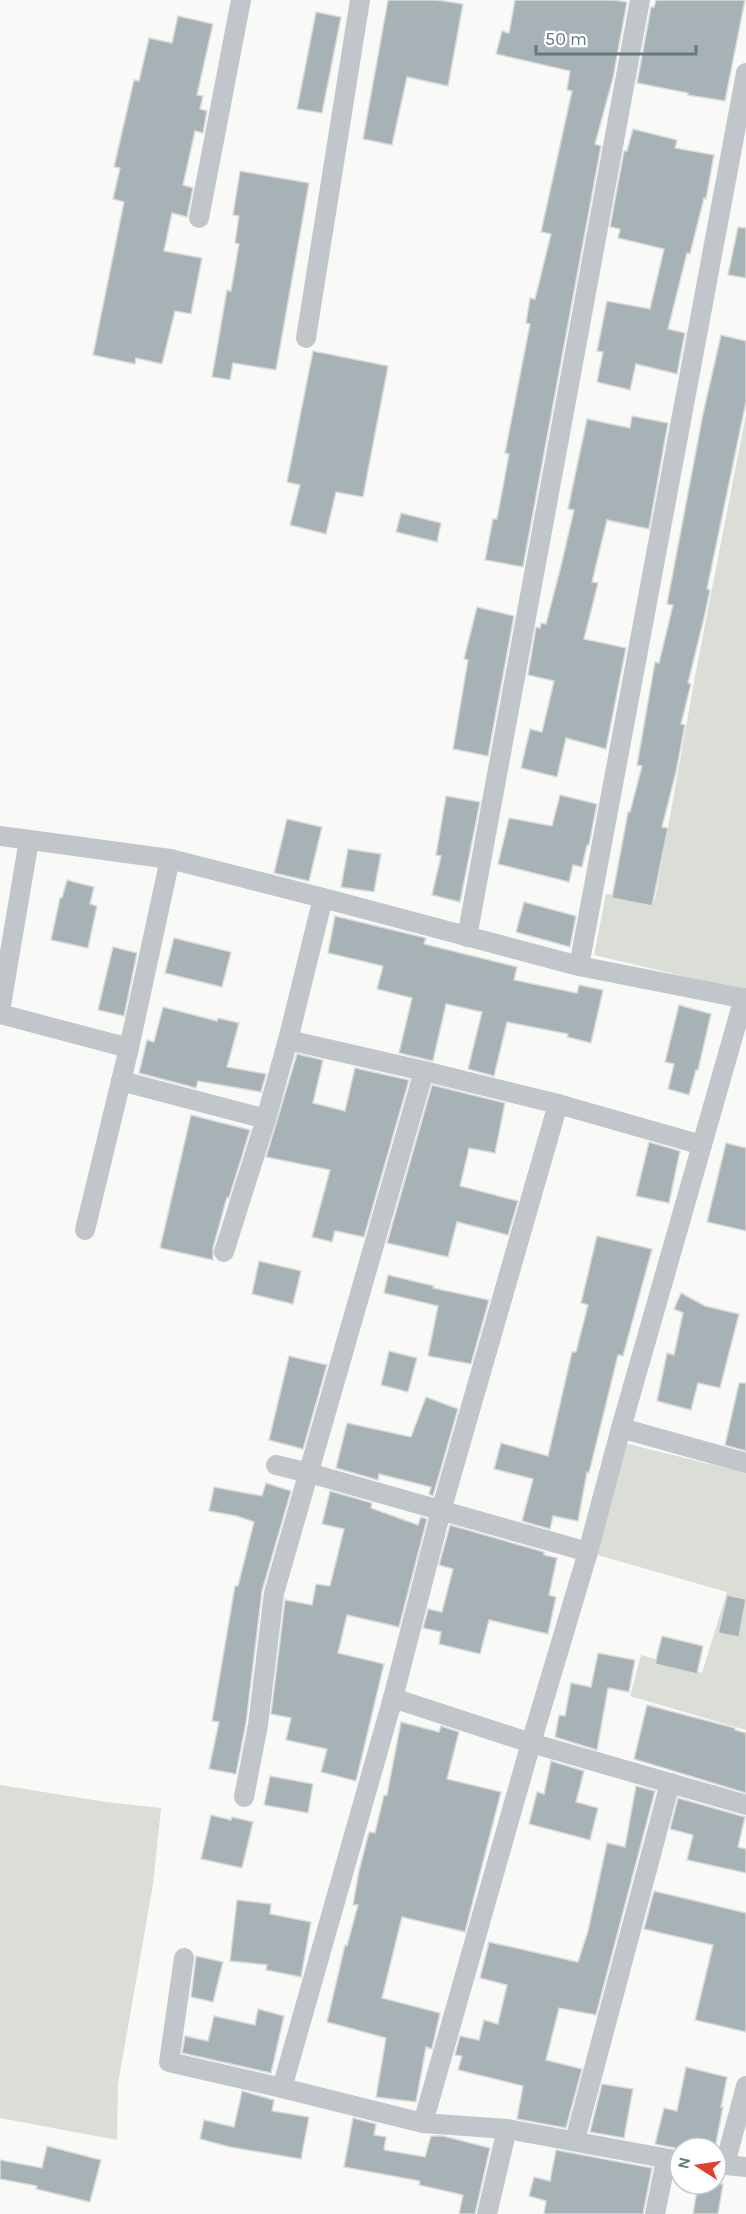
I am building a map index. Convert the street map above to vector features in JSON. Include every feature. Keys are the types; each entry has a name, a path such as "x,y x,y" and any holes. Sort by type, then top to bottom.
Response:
{"street":[{"path":"199,218 241,0"},
{"path":"306,338 360,0"},
{"path":"467,937 640,0"},
{"path":"579,966 746,73"},
{"path":"0,836 170,859 579,966 745,998 423,2123"},
{"path":"29,840 0,1013 129,1048"},
{"path":"85,1230 129,1048 170,859"},
{"path":"224,1252 266,1119 323,898"},
{"path":"288,1040 558,1104 702,1145"},
{"path":"244,1797 258,1725 274,1593 424,1071"},
{"path":"121,1081 266,1119"},
{"path":"282,2088 393,1698 441,1511 558,1104"},
{"path":"621,1428 746,1463"},
{"path":"276,1465 588,1552"},
{"path":"393,1698 531,1743 746,1805"},
{"path":"575,2140 670,1783"},
{"path":"184,1958 169,2062 423,2123 507,2128 668,2159"},
{"path":"728,2140 746,2086"},
{"path":"487,2214 507,2128"},
{"path":"728,2165 746,2167"},
{"path":"655,2214 668,2175"}],"shaded area":[{"path":"746,414 746,991 594,955 606,894 655,900 696,671"},
{"path":"624,1443 746,1473 746,1730 630,1696 641,1655 702,1673 727,1592 594,1554"},
{"path":"0,1785 106,1802 161,1808 153,1884 118,2084 117,2140 0,2118"}],"building":[{"path":"388,0 437,0 463,4 448,86 407,77 392,145 363,139"},
{"path":"515,0 627,2 613,78 595,144 601,146 523,567 485,560 493,519 497,519 509,454 505,453 530,324 526,323 530,298 535,299 551,234 541,232 572,91 567,90 570,71 496,54 502,31 509,33"},
{"path":"656,0 745,0 725,101 637,83 651,7 654,7"},
{"path":"316,12 341,17 322,113 297,109"},
{"path":"178,16 213,24 197,95 203,96 200,109 207,111 203,133 195,131 183,185 193,188 187,217 172,213 164,251 202,258 191,314 175,311 162,364 136,358 135,364 93,355 124,202 113,199 120,168 114,167 134,80 139,81 149,38 172,43"},
{"path":"633,129 677,140 675,148 714,155 706,199 704,198 690,254 687,253 668,329 685,333 677,374 636,364 630,390 597,382 603,352 597,351 607,301 650,309 664,249 618,238 620,229 610,227 624,151 627,151"},
{"path":"240,171 309,183 276,370 233,363 230,380 212,377 227,290 231,291 239,244 235,243 239,216 233,215"},
{"path":"738,227 746,228 746,278 728,275"},
{"path":"721,335 746,341 746,402 707,589 710,590 688,683 691,684 681,724 685,725 662,827 668,828 652,906 612,898 628,812 630,812 642,766 637,765 655,662 659,663 673,605 667,604 703,414"},
{"path":"313,351 388,366 363,497 336,492 326,534 290,525 300,485 287,482"},
{"path":"632,416 668,423 649,529 607,520 592,582 598,583 584,639 626,648 606,749 566,738 557,777 521,768 530,729 542,732 554,681 528,675 536,627 540,628 541,623 546,624 574,510 568,509 587,419 630,428"},
{"path":"401,513 441,523 437,542 396,532"},
{"path":"477,607 514,616 488,756 453,749 468,660 464,659"},
{"path":"560,795 597,804 582,867 573,865 569,882 498,864 509,818 552,826"},
{"path":"446,796 480,802 460,902 432,895 441,856 436,855"},
{"path":"287,819 322,827 309,881 274,873"},
{"path":"348,849 381,854 374,892 341,887"},
{"path":"67,880 94,887 90,904 97,906 88,948 51,940 60,898 62,898"},
{"path":"524,902 576,916 570,947 516,932"},
{"path":"335,916 426,938 424,944 517,967 514,980 577,993 579,985 603,990 591,1043 567,1037 568,1034 507,1022 494,1076 468,1069 482,1012 446,1004 433,1061 399,1053 412,998 377,989 383,966 328,953"},
{"path":"174,938 231,952 222,987 165,973"},
{"path":"113,947 137,953 124,1016 98,1010"},
{"path":"679,1005 711,1014 698,1070 696,1070 689,1095 668,1089 674,1064 665,1062"},
{"path":"163,1007 217,1021 218,1018 239,1023 227,1067 266,1074 261,1092 198,1081 196,1088 139,1073 147,1040 154,1042"},
{"path":"297,1054 323,1060 313,1103 345,1111 355,1068 409,1080 364,1237 335,1231 332,1242 312,1237 330,1170 266,1157"},
{"path":"432,1085 505,1103 495,1153 469,1148 460,1186 518,1201 508,1235 457,1222 448,1257 387,1243"},
{"path":"191,1115 250,1130 229,1198 227,1197 213,1248 213,1260 160,1248"},
{"path":"649,1142 680,1151 669,1203 636,1196"},
{"path":"726,1143 746,1148 746,1231 707,1222"},
{"path":"597,1236 652,1249 623,1356 618,1355 589,1473 587,1472 578,1521 553,1516 550,1529 522,1521 533,1479 494,1469 501,1443 548,1456 572,1352 576,1352 588,1305 581,1303"},
{"path":"259,1261 301,1271 293,1304 252,1294"},
{"path":"388,1275 434,1286 433,1288 489,1300 471,1364 428,1356 438,1306 384,1293"},
{"path":"681,1293 705,1306 739,1314 720,1388 698,1383 691,1410 657,1401 667,1353 674,1355 683,1313 674,1309"},
{"path":"389,1351 417,1358 408,1392 381,1385"},
{"path":"289,1356 327,1365 303,1449 269,1440"},
{"path":"739,1383 746,1383 746,1451 725,1445"},
{"path":"426,1397 458,1409 433,1496 429,1494 431,1487 379,1474 378,1480 336,1468 347,1423 411,1437"},
{"path":"266,1483 291,1491 262,1591 246,1723 236,1774 209,1769 219,1722 212,1721 235,1586 238,1586 254,1522 209,1511 214,1487 262,1496"},
{"path":"330,1491 372,1503 371,1508 418,1525 421,1517 427,1519 399,1627 347,1615 338,1653 384,1664 356,1781 321,1772 327,1749 286,1740 291,1718 271,1714 285,1600 312,1605 316,1584 330,1586 344,1529 322,1524"},
{"path":"450,1525 544,1552 544,1555 557,1558 549,1595 556,1597 548,1634 489,1620 480,1654 439,1644 441,1632 423,1628 428,1609 442,1612 453,1569 439,1565"},
{"path":"727,1595 746,1599 739,1637 718,1633"},
{"path":"662,1636 703,1646 697,1674 655,1664"},
{"path":"598,1653 635,1660 629,1692 608,1688 597,1750 555,1737 559,1715 565,1716 571,1683 591,1687"},
{"path":"647,1705 735,1728 735,1730 746,1733 746,1793 634,1759"},
{"path":"401,1722 439,1732 441,1726 459,1732 447,1779 501,1792 465,1932 402,1917 382,1998 440,2013 432,2049 426,2047 416,2102 376,2097 386,2038 327,2022 345,1945 347,1946 358,1905 353,1905 359,1871 369,1832 375,1833 384,1795 387,1795"},
{"path":"551,1761 584,1771 576,1802 598,1808 590,1840 529,1824 537,1792 544,1794"},
{"path":"270,1776 313,1784 308,1813 264,1805"},
{"path":"636,1786 655,1791 596,2015 559,2008 546,2060 582,2069 566,2128 517,2119 523,2086 458,2070 462,2056 455,2055 460,2036 479,2040 484,2020 498,2024 507,1985 480,1978 489,1942 578,1962 588,1931 607,1843 625,1847"},
{"path":"678,1798 745,1817 738,1847 746,1849 746,1873 687,1860 693,1835 670,1829"},
{"path":"211,1815 253,1822 242,1868 201,1859"},
{"path":"654,1891 746,1913 746,2032 695,2020 713,1945 644,1929"},
{"path":"237,1900 271,1904 270,1914 311,1922 301,1977 266,1970 267,1965 230,1961"},
{"path":"196,1956 223,1962 213,2002 191,1997"},
{"path":"258,2009 284,2016 271,2073 182,2053 185,2036 208,2041 214,2016 255,2025"},
{"path":"686,2067 727,2077 717,2136 668,2136 668,2147 655,2144 664,2108 677,2111"},
{"path":"602,2084 633,2089 624,2138 590,2132"},
{"path":"242,2091 274,2100 272,2111 309,2117 301,2159 230,2147 200,2139 204,2120 234,2127"},
{"path":"353,2118 376,2124 374,2135 386,2137 384,2150 425,2157 431,2136 443,2136 490,2148 475,2214 459,2214 463,2195 419,2185 420,2181 344,2167"},
{"path":"47,2146 101,2160 90,2202 36,2189 37,2186 0,2179 0,2160 42,2168"},
{"path":"556,2150 652,2168 643,2214 544,2214 546,2201 529,2196 534,2177 550,2181"},
{"path":"696,2196 721,2196 718,2214 693,2214"}]}
